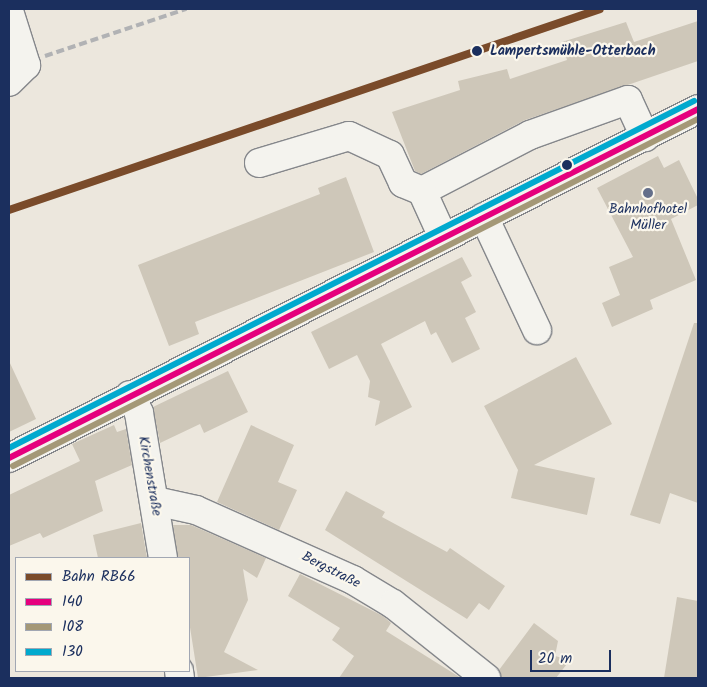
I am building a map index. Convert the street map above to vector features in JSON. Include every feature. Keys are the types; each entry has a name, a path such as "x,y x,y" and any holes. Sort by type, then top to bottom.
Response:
{"street":[{"path":"9,11 15,73"},
{"path":"422,191 530,135 628,100 644,136"},
{"path":"9,458 130,395 698,109"},
{"path":"259,163 349,136 390,155 403,183 422,191 443,237"},
{"path":"484,217 537,330"},
{"name":"Kirchenstraße","path":"130,395 138,414 155,501 163,557"},
{"name":"Bergstraße","path":"155,501 196,510 353,580 393,604 486,678"}],"building":[{"path":"698,21 698,61 525,120 421,174 415,171 392,112 460,90 458,81 507,69 510,79 567,60 562,42 626,22 634,42"},
{"path":"658,156 664,168 679,160 698,199 698,205 671,219 696,280 650,300 653,309 612,327 602,303 620,295 609,267 633,257 597,188"},
{"path":"346,177 374,252 195,322 199,334 169,346 138,265 320,194 318,188"},
{"path":"462,257 472,276 461,282 476,312 465,318 480,349 452,363 436,332 431,335 425,321 381,344 412,407 375,426 380,401 368,397 370,381 357,355 329,369 311,332"},
{"path":"694,323 698,323 698,503 670,493 660,524 630,515"},
{"path":"576,357 612,424 534,465 595,478 587,515 511,498 518,470 484,406"},
{"path":"9,361 36,419 9,432"},
{"path":"228,371 248,412 204,433 200,424 160,443 153,407"},
{"path":"114,425 117,432 126,429 132,465 95,481 103,511 43,538 40,533 9,546 9,495 80,461 72,444"},
{"path":"251,425 294,445 278,482 297,490 279,530 217,502"},
{"path":"346,491 385,512 382,517 447,552 450,548 505,586 489,610 479,603 467,619 325,530"},
{"path":"141,523 147,557 98,557 93,535"},
{"path":"173,525 191,525 266,558 257,578 243,569 248,600 224,652 258,670 198,678 190,627 190,557 178,557"},
{"path":"300,574 383,616 391,623 386,631 461,678 339,678 354,656 332,640 340,628 288,596"},
{"path":"677,597 698,601 698,678 664,678"},
{"path":"534,623 558,641 555,656 570,660 556,678 501,678 499,670"}],"railway":[{"path":"45,56 186,9"}],"rail line":[{"name":"RB66","path":"9,210 600,9"}],"transit line":[{"name":"130","path":"9,448 694,101"},
{"name":"140","path":"9,458 698,109"},
{"name":"108","path":"13,466 698,119"}],"place":[{"name":"Lampertsmühle-Otterbach","path":"477,51"},
{"name":"Bahnhofhotel Müller","path":"648,193"}]}
